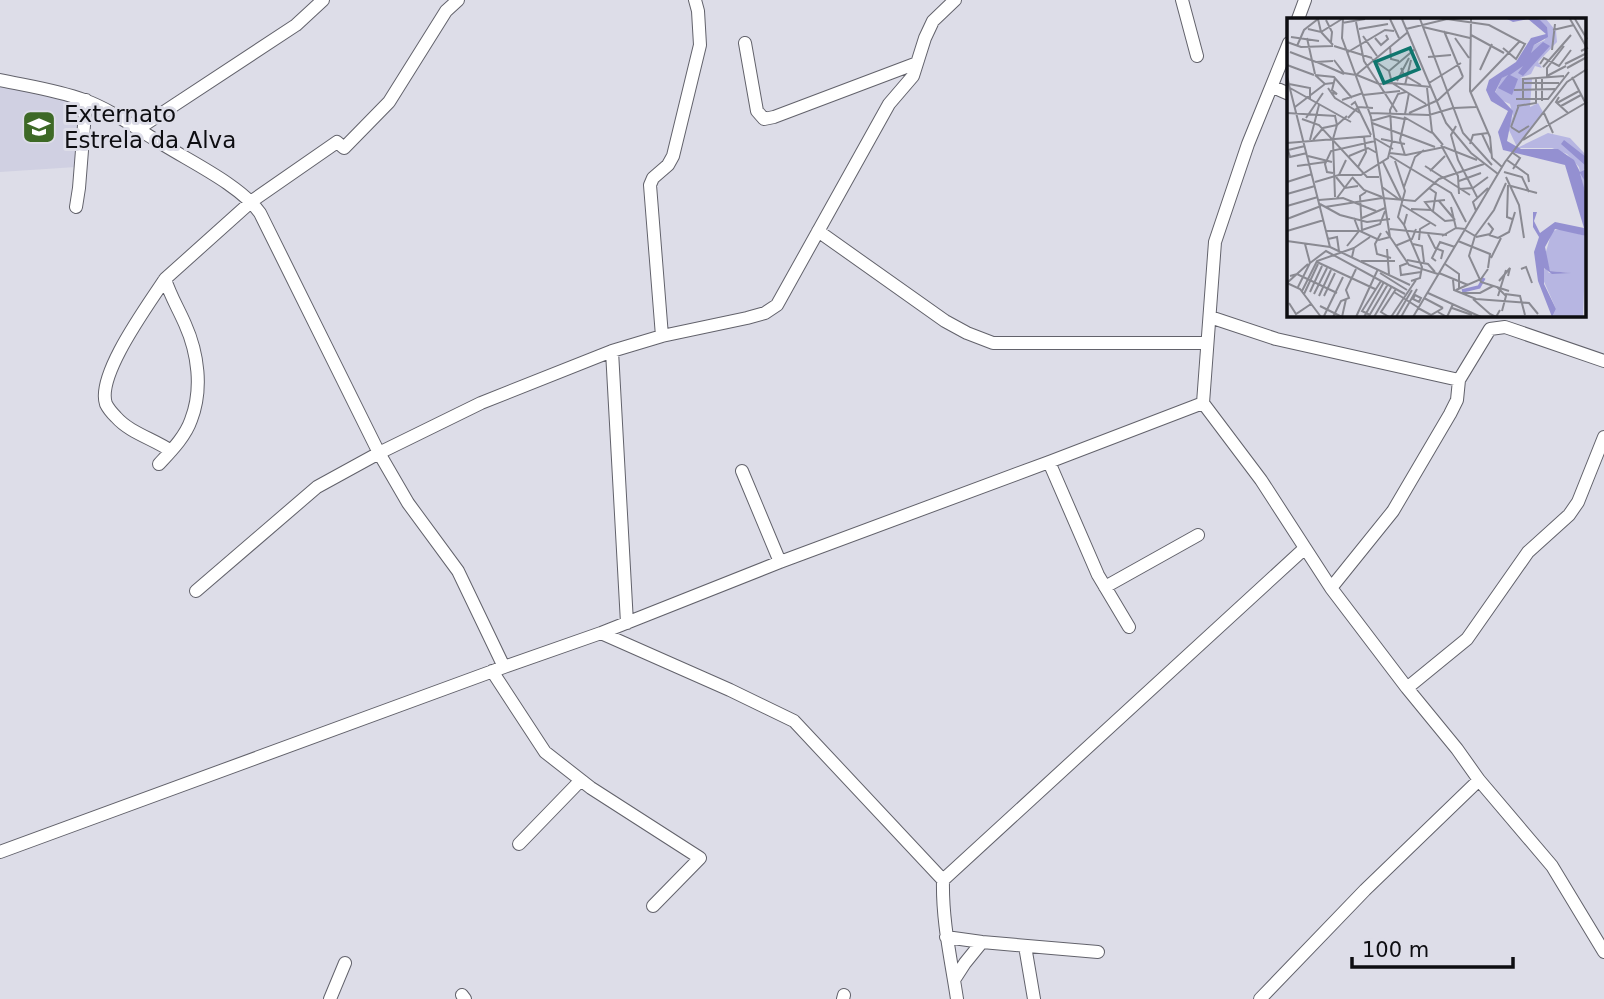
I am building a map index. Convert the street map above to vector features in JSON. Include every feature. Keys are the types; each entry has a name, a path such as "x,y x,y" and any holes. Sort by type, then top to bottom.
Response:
{"street":[{"path":"138,129 296,25 323,0"},
{"path":"171,451 118,420 106,404 105,387 116,357 165,278 252,201 337,142 344,148 389,103 446,11 458,0"},
{"path":"662,336 650,185 653,178 668,166 673,156 700,45 695,0"},
{"path":"196,591 310,492 379,453 481,403 612,351 662,336 765,313 777,305 889,104 913,76 933,21 955,0"},
{"path":"1182,0 1197,56"},
{"path":"1298,18 1305,0"},
{"path":"745,43 757,111 764,119 917,63"},
{"path":"1287,48 1248,144 1215,242 1203,403 1261,480 1331,588 1406,688 1552,866 1604,952"},
{"path":"0,80 86,100 138,129 252,201 267,225 379,453 408,503 458,570 498,669 541,748 581,780 700,858 653,906"},
{"path":"1273,87 1287,93"},
{"path":"76,207 86,100"},
{"path":"818,231 945,321 993,343 1207,343"},
{"path":"159,464 179,442 191,421 199,385 194,350 186,324 169,293 165,278"},
{"path":"1210,317 1276,339 1460,380"},
{"path":"1331,588 1393,511 1450,414 1457,400 1460,380 1490,329 1505,327 1604,361"},
{"path":"612,351 627,623"},
{"path":"0,852 601,633 780,562 1203,403"},
{"path":"1406,688 1467,639 1528,552 1569,515 1578,502 1604,437"},
{"path":"1049,462 1098,575 1129,627"},
{"path":"742,471 780,562"},
{"path":"1105,587 1198,535"},
{"path":"957,999 946,937 943,880 1305,548"},
{"path":"601,633 794,720 943,880"},
{"path":"519,844 581,780"},
{"path":"1260,999 1364,890 1479,780"},
{"path":"946,937 1098,952"},
{"path":"954,980 982,942"},
{"path":"1025,946 1034,999"},
{"path":"330,999 345,962"}],"shaded area":[{"name":"Externato Estrela da Alva","path":"0,82 63,96 79,104 76,167 0,172"}],"place":[{"name":"Externato Estrela da Alva","path":"39,127"}]}
